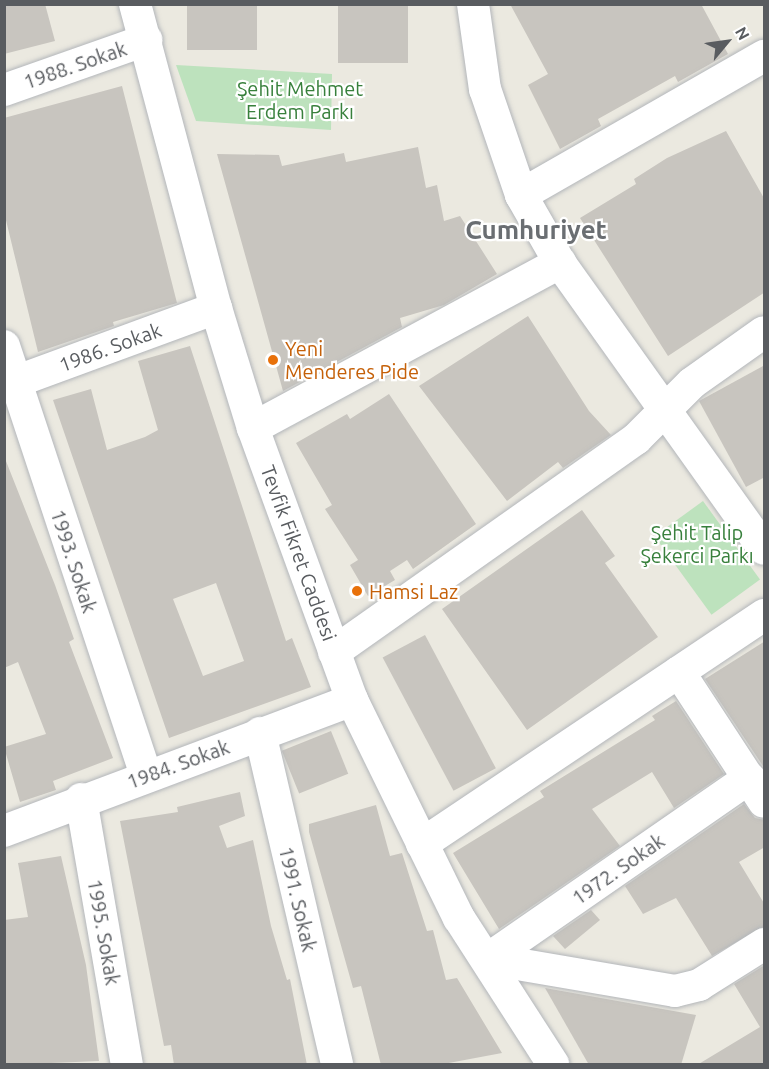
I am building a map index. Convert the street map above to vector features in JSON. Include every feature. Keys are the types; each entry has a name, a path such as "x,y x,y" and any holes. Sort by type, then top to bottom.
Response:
{"street":[{"name":"Tevfik Fikret Caddesi","path":"135,4 216,308 253,428 352,700 459,918 488,959 553,1065"},
{"path":"473,4 485,89 521,195 560,263 662,412 765,549"},
{"name":"1988. Sokak","path":"4,90 146,40"},
{"path":"521,195 765,56"},
{"path":"253,428 560,263"},
{"name":"1986. Sokak","path":"10,384 216,308"},
{"path":"334,652 636,439 692,383 765,332"},
{"name":"1993. Sokak","path":"4,346 10,384 146,776"},
{"path":"422,844 765,615"},
{"path":"679,672 757,790"},
{"name":"1984. Sokak","path":"4,831 81,799 352,700"},
{"name":"1991. Sokak","path":"260,733 337,1065"},
{"name":"1972. Sokak","path":"488,959 757,790"},
{"name":"1995. Sokak","path":"81,799 127,1065"},
{"path":"488,959 675,991 699,986 765,944"}],"green space":[{"name":"Şehit Mehmet Erdem Parkı","path":"176,65 332,74 331,130 196,121"},
{"name":"Şehit Talip Şekerci Parkı","path":"703,501 760,579 711,615 654,536"}],"building":[{"path":"4,4 45,4 55,41 4,54"},
{"path":"187,4 257,4 257,50 187,50"},
{"path":"338,4 408,4 408,63 338,63"},
{"path":"510,4 701,4 728,54 678,82 675,76 598,119 601,126 560,149 528,85 548,74"},
{"path":"122,86 177,303 113,322 114,326 38,352 4,212 4,118"},
{"path":"726,131 765,200 765,292 668,356 580,218 636,184 634,179 667,158"},
{"path":"418,147 426,188 437,185 444,221 460,216 497,274 444,305 400,318 402,327 283,391 217,154 279,155 282,166 344,153 346,162"},
{"path":"528,316 589,411 611,435 563,468 558,462 507,501 419,386"},
{"path":"190,346 286,641 292,638 311,687 169,738 53,400 91,389 107,450 145,437 158,430 138,361","holes":["216,583 244,661 203,676 173,599"]},
{"path":"765,365 765,477 746,487 699,401"},
{"path":"389,394 476,524 413,569 407,560 390,571 395,580 368,596 350,565 358,560 325,509 332,505 296,443 347,414 350,419"},
{"path":"4,456 55,585 74,639 69,642 113,758 53,781 56,790 20,802 4,747 46,734 18,662 4,668"},
{"path":"582,510 615,556 605,563 658,637 527,730 442,609"},
{"path":"425,635 496,768 454,791 383,658"},
{"path":"765,641 765,769 705,679"},
{"path":"676,701 724,774 674,808 652,772 592,809 620,846 499,929 453,853 544,797 540,791 655,720 652,716"},
{"path":"331,731 348,774 299,794 282,751"},
{"path":"240,792 245,816 219,826 227,848 253,840 271,926 287,980 290,979 307,1065 174,1065 171,1045 164,1046 120,821 178,812 177,807"},
{"path":"744,804 755,818 765,820 765,847 739,862 765,905 765,926 712,956 676,898 643,914 625,886"},
{"path":"376,805 390,856 402,853 427,931 433,930 446,980 457,978 502,1053 438,1065 381,1065 361,986 353,988 309,832 309,824"},
{"path":"61,856 86,965 99,1061 4,1065 4,920 28,917 18,863"},
{"path":"591,910 600,920 565,949 553,936"},
{"path":"765,965 765,1065 697,1065 760,1027 734,984"},
{"path":"545,988 696,1015 681,1065 589,1065"}],"place":[{"name":"Yeni Menderes Pide","path":"273,360"},
{"name":"Hamsi Laz","path":"357,591"}],"district":[{"name":"Cumhuriyet","path":"536,230"}]}
